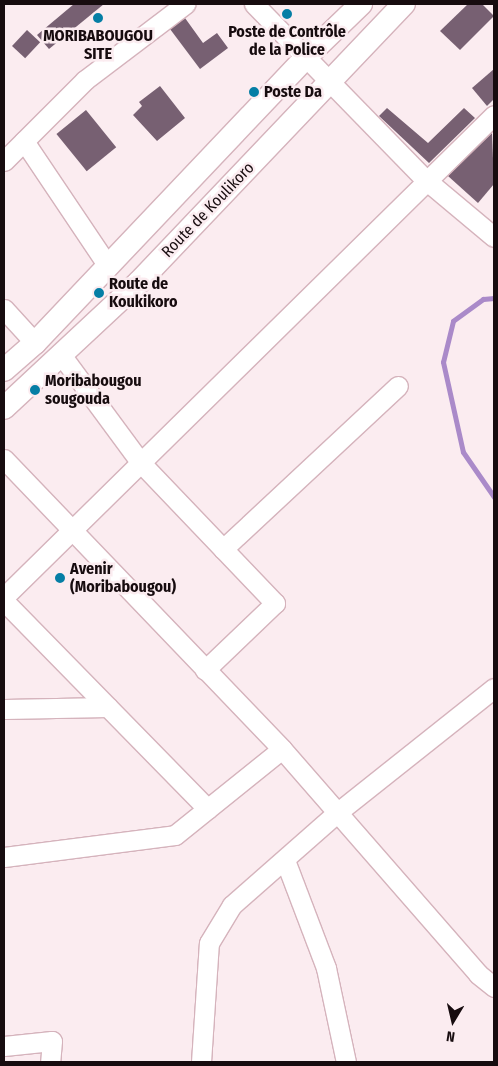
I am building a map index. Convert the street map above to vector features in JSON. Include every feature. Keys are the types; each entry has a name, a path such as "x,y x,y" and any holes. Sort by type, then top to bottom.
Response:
{"main road":[{"name":"Route de Koulikoro","path":"4,370 35,343 305,58 361,4"},
{"name":"Route de Koulikoro","path":"4,408 62,356 139,282 404,4"}],"street":[{"path":"4,161 85,80 185,4"},
{"path":"254,4 427,182 494,237"},
{"path":"4,597 494,115"},
{"path":"24,141 108,266"},
{"path":"4,309 35,343"},
{"path":"62,356 141,463 274,603 205,670"},
{"path":"223,549 398,386"},
{"path":"4,459 282,750 478,974 494,987"},
{"path":"4,601 208,810"},
{"path":"201,1062 209,943 232,905 338,812 494,688"},
{"path":"4,709 108,707"},
{"path":"4,857 175,835 282,750"},
{"path":"285,860 326,968 346,1062"},
{"path":"4,1046 52,1041 50,1062"}],"building":[{"path":"74,4 104,4 49,49 37,35"},
{"path":"468,4 482,4 494,16 460,50 440,31"},
{"path":"185,18 203,43 217,33 228,48 200,69 170,29"},
{"path":"27,30 40,42 25,58 12,46"},
{"path":"494,69 494,99 487,106 472,88"},
{"path":"160,86 185,118 157,141 133,115 142,106 139,102"},
{"path":"387,108 428,143 464,108 475,118 429,163 379,116"},
{"path":"86,110 116,147 87,171 56,134"},
{"path":"492,133 494,184 478,203 448,176"}],"waterway":[{"path":"494,298 483,299 453,321 443,362 463,452 494,497"}],"place":[{"name":"Poste de Contrôle de la Police","path":"287,14"},
{"name":"MORIBABOUGOU SITE","path":"98,18"},
{"name":"Poste Da","path":"254,92"},
{"name":"Route de Koukikoro","path":"99,293"},
{"name":"Moribabougou sougouda","path":"35,390"},
{"name":"Avenir (Moribabougou)","path":"60,578"}]}
